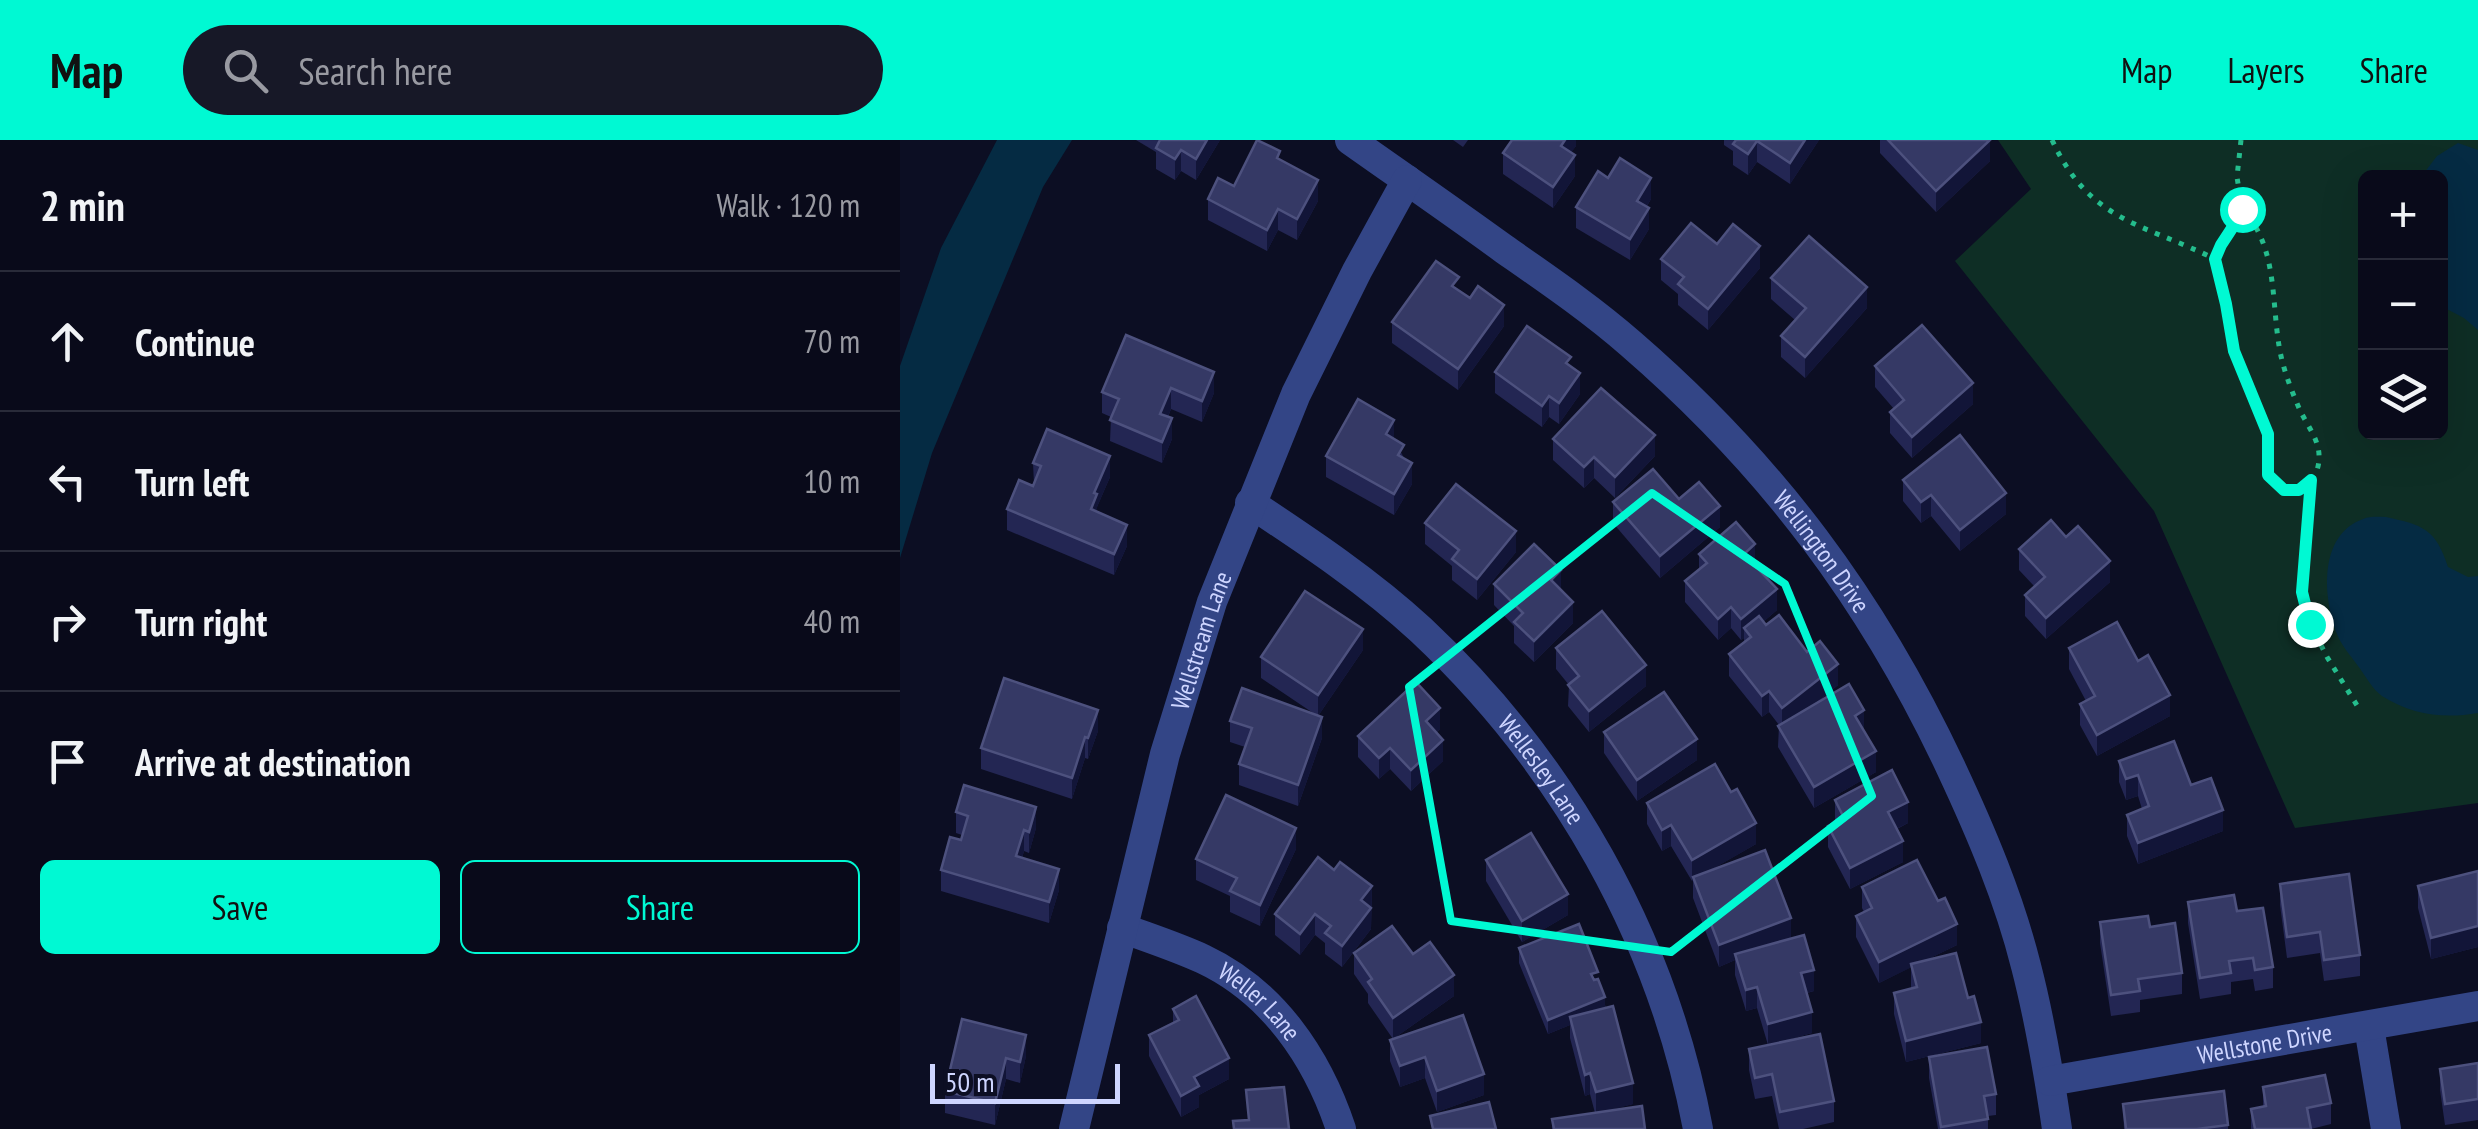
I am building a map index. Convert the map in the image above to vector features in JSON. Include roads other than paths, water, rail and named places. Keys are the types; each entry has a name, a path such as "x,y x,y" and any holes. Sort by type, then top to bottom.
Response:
{"street":[{"name":"Wellington Drive","path":"1350,140 1579,302 1643,355 1745,455 1814,536 1910,685 1965,796 2026,963 2057,1129"},
{"name":"Wellstream Lane","path":"1074,1129 1164,754 1212,602 1311,361 1407,180"},
{"name":"Wellesley Lane","path":"1250,502 1330,557 1419,628 1496,708 1534,756 1592,842 1638,934 1688,1078 1698,1129"},
{"name":"Weller Lane","path":"1122,928 1202,958 1254,992 1304,1046 1331,1099 1340,1129"},
{"name":"Wellstone Drive","path":"2050,1081 2478,1006"},
{"path":"2369,1027 2386,1129"}],"water":[{"path":"997,140 1072,140 1043,187 932,453 900,558 900,366 941,248"},
{"path":"2458,143 2478,150 2478,330 2448,310 2448,170 2426,170 2437,156"},
{"path":"2386,517 2426,531 2438,544 2448,567 2468,577 2478,576 2478,713 2428,714 2393,702 2375,690 2339,638 2327,586 2331,553 2348,527 2366,518"}]}
